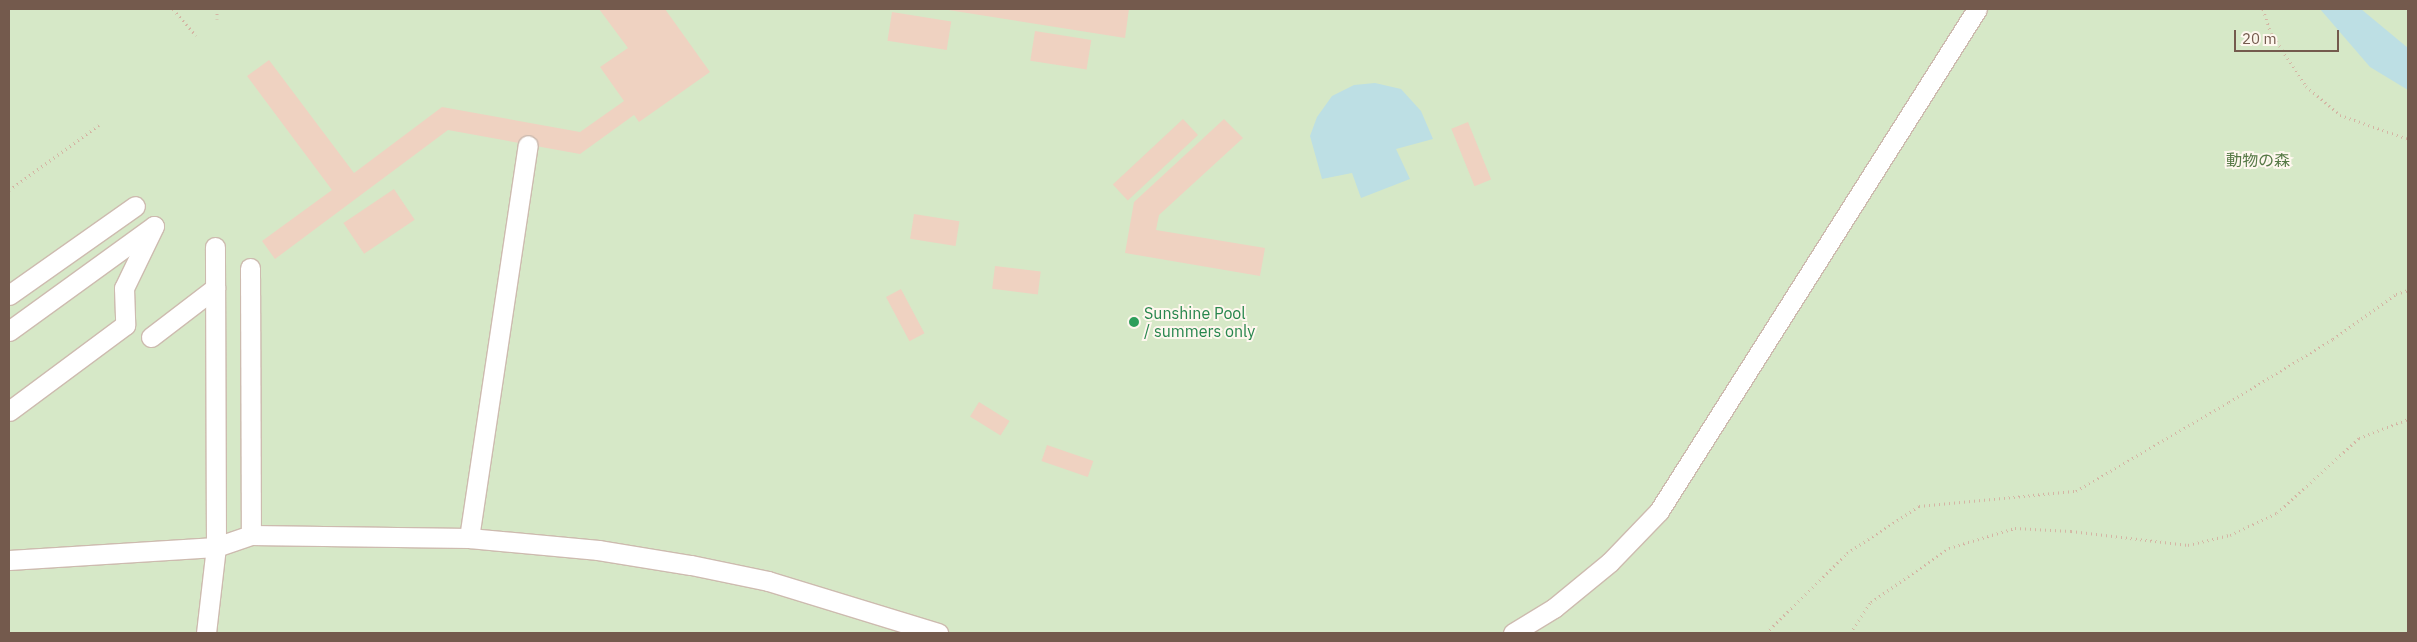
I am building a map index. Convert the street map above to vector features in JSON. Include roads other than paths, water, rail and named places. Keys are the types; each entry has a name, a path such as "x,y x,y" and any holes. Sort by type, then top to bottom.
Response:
{"lane":[{"path":"1513,633 1554,608 1610,562 1660,511 1977,9"},
{"path":"469,538 528,145"},
{"path":"9,295 135,206"},
{"path":"9,331 154,226 124,288 125,325 9,410"},
{"path":"206,633 216,548 214,247"},
{"path":"250,268 251,535"},
{"path":"151,337 215,288"},
{"path":"9,560 216,548 251,535 469,538 598,550 691,565 768,581 938,633"}],"water":[{"path":"2320,9 2361,9 2408,48 2408,90 2370,67"},
{"path":"1375,83 1401,89 1421,111 1433,139 1396,149 1410,179 1361,198 1352,173 1322,179 1310,136 1317,117 1332,96 1354,85"}],"place":[{"name":"Sunshine Pool / summers only","path":"1134,322"}],"park label":[{"name":"動物の森","path":"2258,160"}]}
